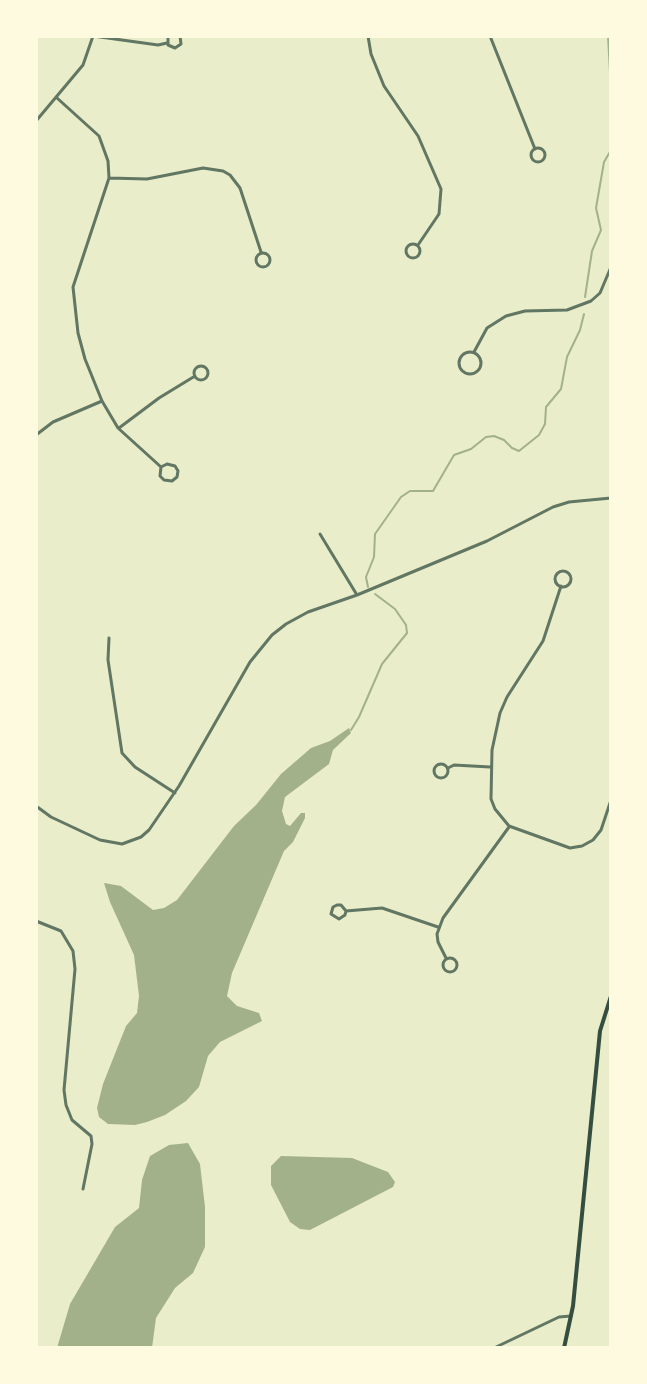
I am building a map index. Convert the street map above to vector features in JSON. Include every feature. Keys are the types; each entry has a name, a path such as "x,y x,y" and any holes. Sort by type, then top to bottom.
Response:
{"main road":[{"path":"564,1348 571,1316 600,1031 611,996"}],"street":[{"path":"36,121 83,65 93,36 158,45 167,43 177,47 182,42 180,36"},
{"path":"167,43 168,36"},
{"path":"368,36 371,54 384,86 418,136 441,189 439,214 418,245"},
{"path":"490,36 535,149"},
{"path":"57,98 99,136 107,154 109,178 73,287 78,333 85,359 102,401 118,428 161,467 161,478 166,482 175,480 178,475 175,466 167,464 161,467"},
{"path":"109,178 147,179 203,168 223,171 240,188 261,252"},
{"path":"474,352 487,328 506,316 525,311 567,310 591,301 600,293 611,267"},
{"path":"474,352 481,359 481,366 477,371 468,373 462,370 460,360 464,354 474,352"},
{"path":"118,428 195,376"},
{"path":"36,435 53,422 102,401"},
{"path":"36,806 51,817 100,840 122,844 141,837 175,793 250,662 272,635 308,612 487,541 553,507 569,502 611,498"},
{"path":"320,534 357,595"},
{"path":"561,586 543,641 500,713 490,767 491,799 509,826 565,847 576,847 593,840 601,830 611,800"},
{"path":"109,638 108,660 122,753 135,767 175,793"},
{"path":"448,768 454,765 490,767"},
{"path":"446,958 438,942 438,927 509,826"},
{"path":"346,911 382,908 438,927"},
{"path":"36,921 61,931 73,951 75,969 64,1090 72,1120 91,1136 83,1189"},
{"path":"494,1348 559,1317 571,1316"}],"shaded area":[{"path":"349,728 351,733 333,750 329,764 285,797 282,811 286,824 290,826 301,813 305,813 305,818 293,842 284,851 232,973 227,996 237,1006 259,1013 262,1021 220,1042 208,1056 199,1087 186,1101 147,1122 108,1124 99,1117 97,1108 126,1026 137,1013 139,996 134,955 104,883 121,886 153,910 177,900 234,826 281,774 311,748 330,741"},
{"path":"188,1143 200,1164 205,1207 205,1247 193,1273 175,1288 156,1318 152,1348 57,1348 70,1304 115,1227 139,1208 142,1180 150,1156 169,1145"},
{"path":"281,1156 352,1158 388,1172 395,1182 393,1187 310,1230 300,1229 290,1222 271,1185 271,1166"}],"waterway":[{"path":"608,36 611,90"},
{"path":"611,117 611,131"},
{"path":"585,297 592,251 601,230 596,208 604,162 611,150"},
{"path":"368,587 366,577 374,557 375,534 401,497 410,491 433,491 454,455 471,449 486,437 504,440 519,451 539,435 545,424 546,407 561,389 567,357 584,314"},
{"path":"351,730 382,664 407,633 406,625 395,609 375,594"}]}
